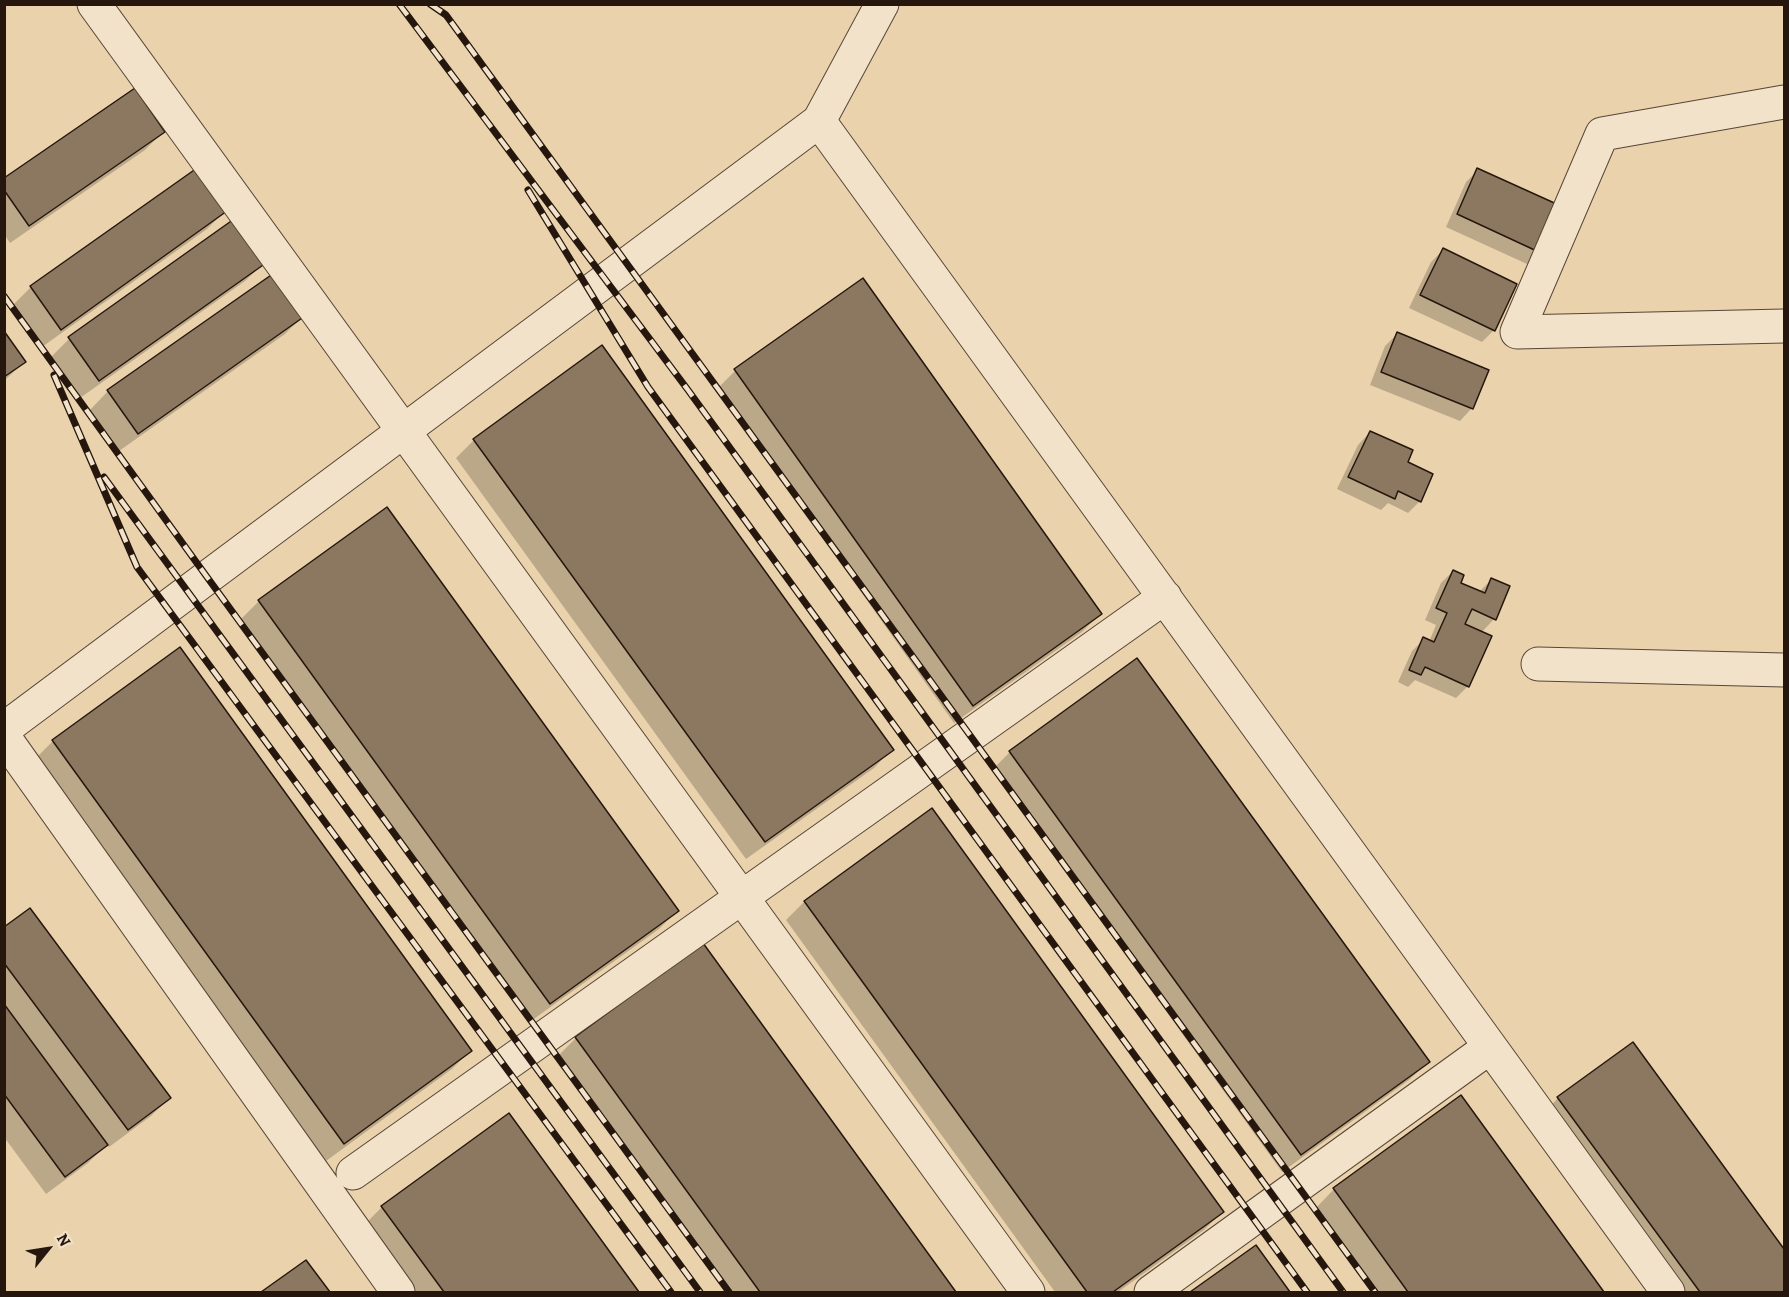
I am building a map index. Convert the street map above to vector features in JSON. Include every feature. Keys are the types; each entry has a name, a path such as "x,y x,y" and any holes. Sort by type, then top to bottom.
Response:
{"street":[{"path":"94,4 1029,1293"},
{"path":"4,729 819,121 882,4"},
{"path":"1785,102 1602,134 1517,332 1785,326"},
{"path":"819,121 1668,1293"},
{"path":"353,1173 1164,597"},
{"path":"1538,664 1785,670"},
{"path":"4,737 398,1293"},
{"path":"1151,1293 1491,1047"}],"building":[{"path":"135,88 165,132 29,226 4,190 4,178"},
{"path":"197,168 227,211 61,330 30,286"},
{"path":"1477,168 1561,206 1541,253 1457,214"},
{"path":"234,219 266,263 99,381 68,337"},
{"path":"1443,248 1517,284 1495,331 1420,295"},
{"path":"274,273 305,316 138,434 107,390"},
{"path":"863,278 1102,614 973,706 734,369"},
{"path":"4,331 26,362 4,377"},
{"path":"1397,332 1489,370 1473,409 1381,372"},
{"path":"602,345 894,750 765,842 473,439"},
{"path":"1370,431 1413,450 1408,462 1433,474 1421,502 1398,491 1395,499 1348,477"},
{"path":"387,507 679,911 550,1004 258,600"},
{"path":"1453,570 1464,575 1461,583 1485,593 1491,578 1510,586 1496,620 1472,609 1465,624 1492,636 1469,687 1425,667 1421,675 1409,670 1423,637 1434,642 1447,613 1436,608"},
{"path":"180,647 472,1051 344,1144 52,740"},
{"path":"1137,658 1430,1062 1301,1155 1009,751"},
{"path":"932,808 1224,1212 1113,1292 1087,1292 804,901"},
{"path":"30,908 171,1098 128,1130 4,963 4,927"},
{"path":"703,943 956,1292 760,1292 575,1037"},
{"path":"4,1004 108,1145 65,1177 4,1094"},
{"path":"1633,1042 1784,1249 1784,1292 1700,1292 1557,1097"},
{"path":"1461,1095 1604,1292 1408,1292 1333,1188"},
{"path":"509,1113 639,1292 444,1292 381,1206"},
{"path":"1256,1245 1290,1292 1190,1292"},
{"path":"306,1260 330,1292 261,1292"}],"railway":[{"path":"399,4 688,390 1343,1292"},
{"path":"430,4 446,15 1375,1292"},
{"path":"528,190 648,387 1307,1292"},
{"path":"4,296 729,1292"},
{"path":"54,375 137,567 671,1292"},
{"path":"104,477 700,1292"}]}
